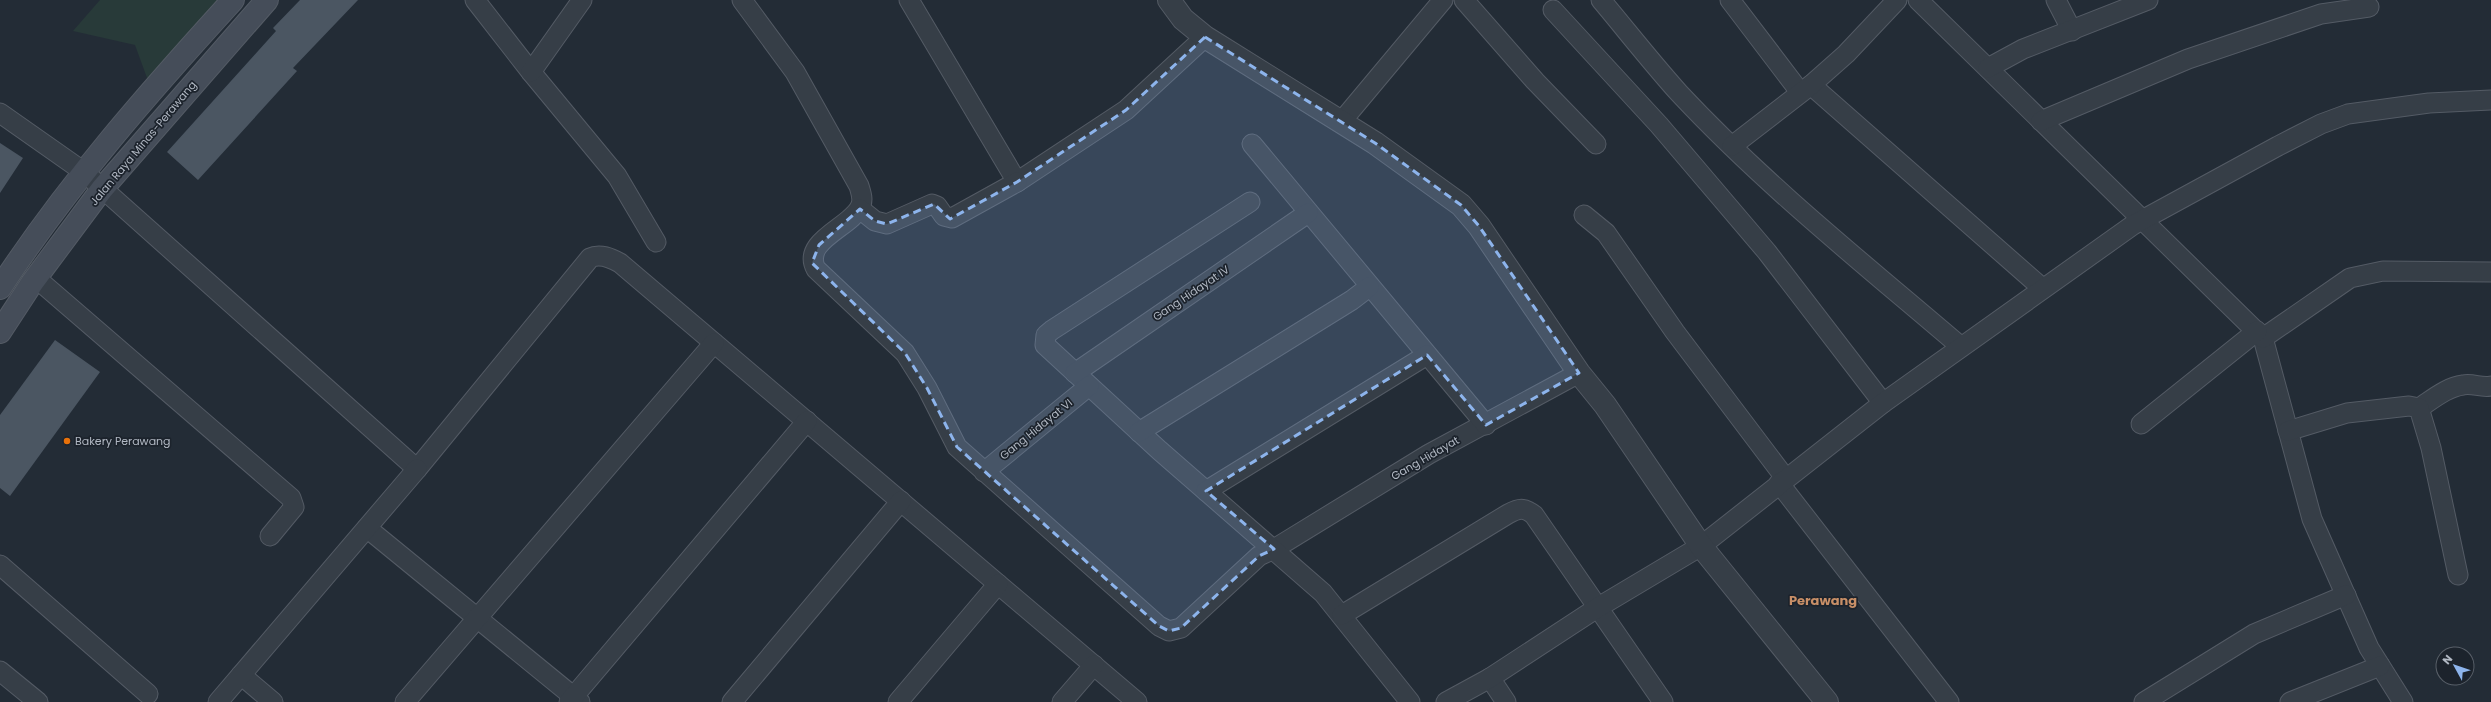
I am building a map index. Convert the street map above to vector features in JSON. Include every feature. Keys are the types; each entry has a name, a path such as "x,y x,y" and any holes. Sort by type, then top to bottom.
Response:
{"main road":[{"path":"0,288 27,247 84,172 155,86 233,0"},
{"name":"Jalan Raya Minas-Perawang","path":"0,332 36,278 102,189 267,0"}],"street":[{"path":"475,0 531,72 617,176 656,242"},
{"path":"531,72 582,0"},
{"path":"742,0 810,97 859,186 863,200 860,209 819,245 813,255 812,263 816,269 905,353 927,388 957,447 984,472"},
{"path":"909,0 1017,182"},
{"path":"1169,0 1183,19 1205,37 1375,143 1461,205 1479,226 1579,372 1605,405 1701,546 1827,702"},
{"path":"1341,122 1443,0"},
{"path":"1464,0 1535,80 1596,144"},
{"path":"1601,0 1678,92 1732,146 1789,200 1960,346"},
{"path":"1730,0 1806,88 2042,288"},
{"path":"1732,146 1806,88 1846,54 1897,0"},
{"path":"1918,0 2141,220 2260,334 2312,519 2369,648 2402,702"},
{"path":"2056,0 2072,31"},
{"path":"1988,68 2023,49 2148,0"},
{"path":"2041,121 2188,60 2322,14 2368,7"},
{"path":"1553,10 1659,126 1768,252 1883,403"},
{"path":"860,209 874,221 886,224 932,204 937,206 944,216 952,218 1017,182 1126,110 1205,37"},
{"path":"1446,702 1490,678 1597,608 1701,546 1883,403 1960,346 2141,220 2278,146 2321,124 2348,114 2429,103 2491,100"},
{"path":"0,113 84,172 417,469"},
{"path":"1252,144 1369,287 1486,425"},
{"path":"1250,202 1046,335 1044,342 1046,347 1139,432 1323,593 1410,702"},
{"name":"Gang Hidayat IV","path":"1075,373 1308,212"},
{"path":"1584,215 1606,233 1782,481 1949,702"},
{"path":"218,702 417,469 590,258 594,256 610,257 620,264 1137,702"},
{"path":"2141,424 2260,334 2350,278 2382,271 2491,272"},
{"path":"36,278 291,498 294,507 270,536"},
{"path":"1139,432 1352,300 1369,287"},
{"path":"405,702 714,343"},
{"path":"1206,490 1427,355"},
{"name":"Gang Hidayat","path":"984,472 1159,626 1169,631 1182,628 1259,556 1274,549 1429,454 1486,425 1579,372"},
{"path":"2288,431 2347,413 2409,406 2419,408 2452,388 2465,384 2482,387 2491,386"},
{"name":"Gang Hidayat VI","path":"984,472 1089,386"},
{"path":"2419,408 2431,448 2458,575"},
{"path":"367,528 574,700 807,421"},
{"path":"732,702 901,501"},
{"path":"1342,615 1519,508 1526,509 1534,515 1663,702"},
{"path":"0,565 148,694"},
{"path":"898,702 998,584"},
{"path":"2144,702 2254,634 2346,595"},
{"path":"1062,702 1094,665"},
{"path":"2290,702 2380,666"},
{"path":"0,671 38,702"},
{"path":"241,675 274,702"},
{"path":"1490,678 1506,702"}],"highlighted area":[{"path":"1205,37 1375,143 1461,205 1479,226 1579,373 1486,425 1427,355 1206,491 1274,549 1259,556 1181,628 1169,631 1159,626 957,447 927,388 905,353 812,263 819,245 860,209 875,221 887,224 934,204 950,219 1017,182 1126,110"}],"shaded area":[{"path":"100,0 241,0 154,97 135,45 73,31"}],"building":[{"path":"300,0 358,0 293,68 297,71 198,180 167,152 276,31 273,28"},
{"path":"0,143 23,158 0,193"},
{"path":"55,340 100,372 10,496 0,488 0,415"}],"place":[{"name":"Bakery Perawang","path":"67,441"}],"district":[{"name":"Perawang","path":"1823,600"}]}
